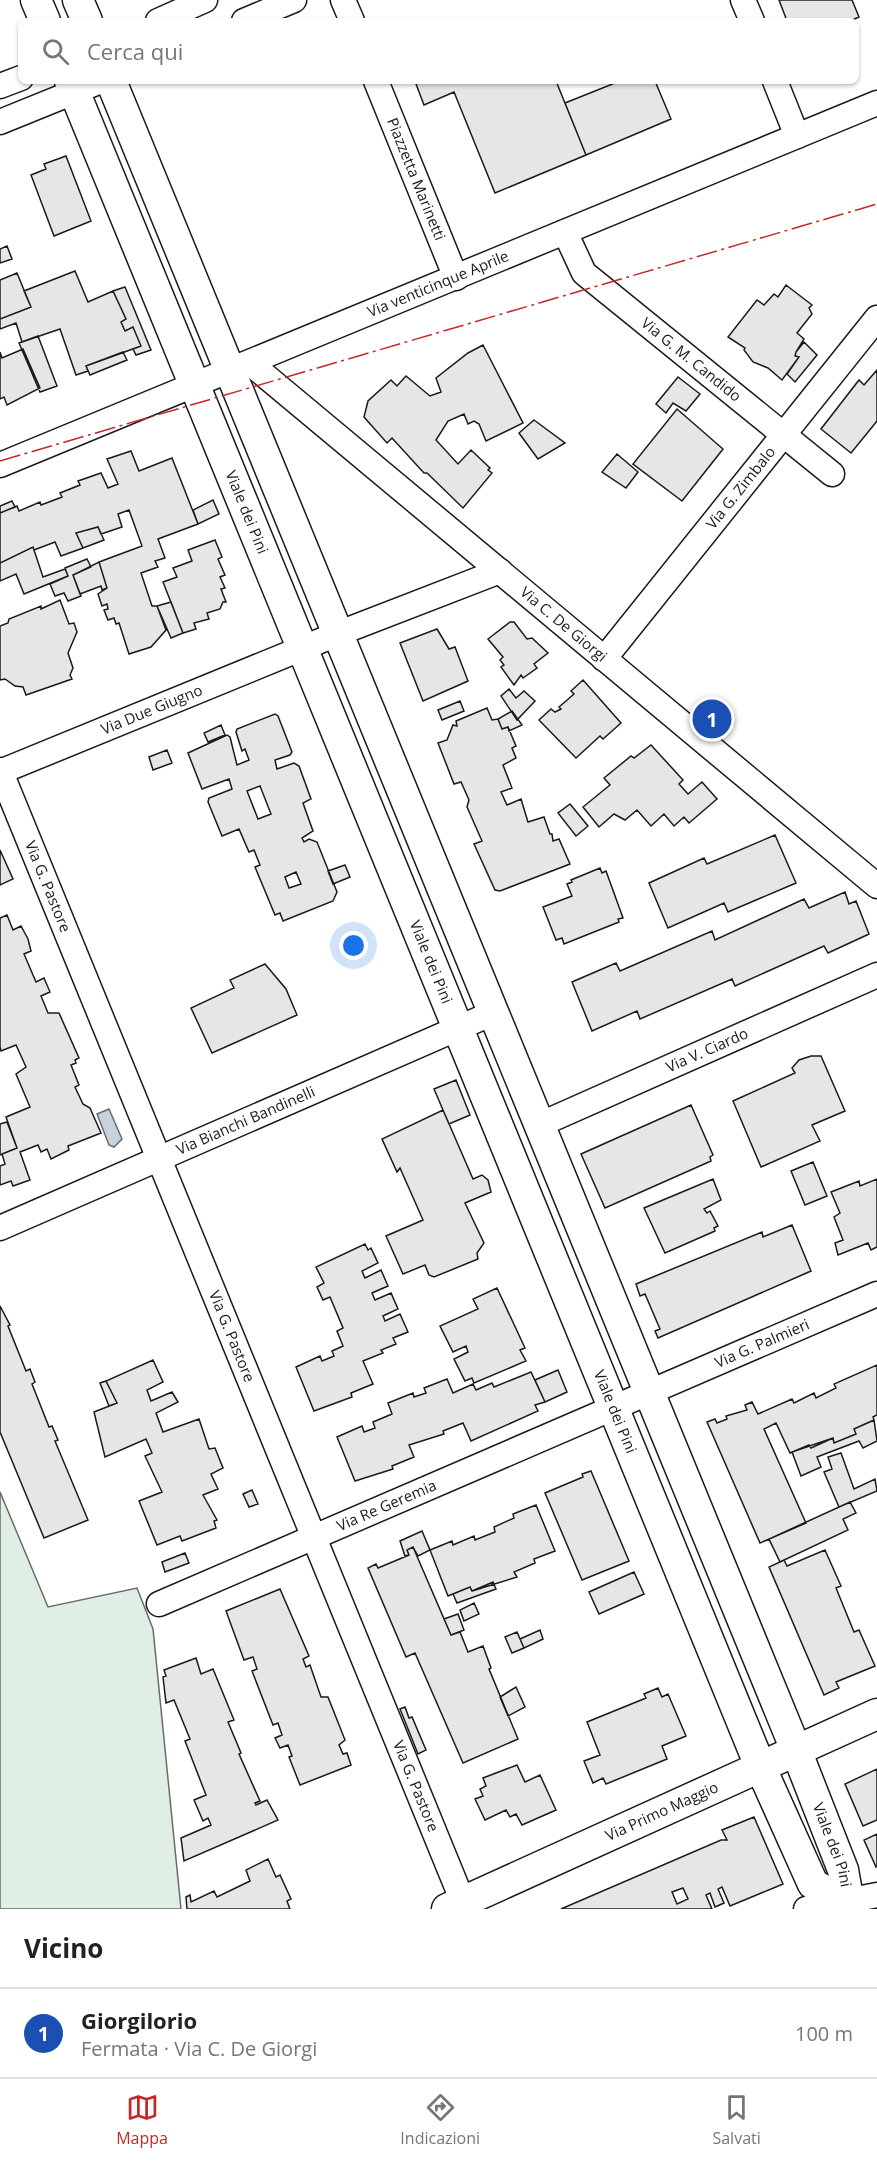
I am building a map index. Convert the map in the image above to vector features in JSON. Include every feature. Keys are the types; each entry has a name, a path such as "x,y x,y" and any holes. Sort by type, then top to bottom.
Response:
{"street":[{"path":"36,0 44,18"},
{"path":"78,0 86,18"},
{"path":"165,18 205,0"},
{"path":"251,18 294,0"},
{"path":"343,0 351,18"},
{"path":"743,0 751,18"},
{"path":"0,86 18,79"},
{"name":"Viale dei Pini","path":"112,84 240,367 337,634 796,1750 843,1870 849,1906"},
{"name":"Piazzetta Marinetti","path":"377,84 456,278"},
{"path":"776,84 797,136"},
{"path":"0,122 82,85"},
{"name":"Viale dei Pini","path":"82,85 194,386 760,1767 813,1884 849,1906"},
{"name":"Via venticinque Aprile","path":"0,465 877,103"},
{"name":"Via G. M. Candido","path":"566,232 584,273 832,474"},
{"name":"Via G. Zimbalo","path":"604,659 877,318"},
{"name":"Via C. De Giorgi","path":"240,367 500,571 877,886"},
{"name":"Via Due Giugno","path":"0,771 337,634 500,571"},
{"name":"Via G. Pastore","path":"0,771 314,1538 455,1905"},
{"name":"Via V. Ciardo","path":"539,1125 877,975"},
{"name":"Via Bianchi Bandinelli","path":"0,1228 493,1013"},
{"name":"Via G. Palmieri","path":"615,1409 877,1294"},
{"name":"Via Re Geremia","path":"159,1604 615,1409"},
{"name":"Via Primo Maggio","path":"455,1905 877,1714"},
{"path":"806,1909 849,1906 877,1895"}],"green space":[{"path":"0,1492 48,1607 137,1588 153,1629 181,1909 0,1909"}],"shaded area":[{"path":"109,1109 122,1139 114,1147 109,1145 97,1114"}],"building":[{"path":"779,0 852,0 859,17 857,18 786,18"},
{"path":"416,84 557,84 586,155 495,193 454,92 424,105"},
{"path":"612,84 656,84 671,119 586,155 565,103"},
{"path":"66,156 91,221 54,236 31,175 46,169 44,164"},
{"path":"7,246 12,259 0,263 0,249"},
{"path":"75,271 88,302 113,291 126,319 121,322 125,331 133,327 141,346 86,366 88,371 76,375 60,329 22,342 16,323 0,329 0,319 31,307 24,291"},
{"path":"17,273 31,307 0,319 0,280"},
{"path":"786,285 812,305 809,308 812,314 797,333 804,339 796,352 795,356 799,357 782,380 768,368 753,362 744,350 745,348 728,337 757,300 764,305 774,294 778,297"},
{"path":"125,287 151,350 136,355 133,349 141,346 133,327 125,331 121,322 126,319 113,291"},
{"path":"38,336 57,386 40,392 19,343"},
{"path":"804,342 817,355 795,382 787,374 799,357 795,356 796,352"},
{"path":"483,345 523,423 486,441 479,424 474,421 468,424 464,414 448,421 436,440 458,464 471,450 490,468 488,470 492,473 463,508 427,473 424,473 392,438 387,443 364,417 368,401 391,380 397,386 406,376 430,396 441,392 436,378 468,353"},
{"path":"23,349 40,388 7,405 4,397 0,399 0,352 2,358"},
{"path":"123,352 127,360 90,375 86,366"},
{"path":"877,370 877,421 851,453 821,429 859,380 864,385"},
{"path":"678,377 700,394 686,411 673,403 666,413 656,404"},
{"path":"677,409 723,449 682,501 633,464"},
{"path":"534,420 565,443 538,459 519,433"},
{"path":"131,451 139,471 172,458 198,524 158,539 165,558 155,561 158,567 141,573 152,606 157,606 166,630 151,647 129,654 119,623 116,624 114,618 108,620 104,610 108,609 107,604 102,606 98,594 107,588 99,562 142,546 129,510 118,514 122,527 101,534 98,527 76,533 83,548 61,556 55,542 34,550 33,547 0,563 0,513 17,506 19,511 40,502 41,505 62,497 60,493 80,485 78,481 101,473 108,488 118,484 107,459"},
{"path":"617,454 638,472 626,488 602,472"},
{"path":"213,500 219,514 198,524 193,510"},
{"path":"12,501 15,507 0,513 0,506"},
{"path":"98,527 104,540 83,548 76,533"},
{"path":"215,540 222,557 218,559 225,575 220,577 225,588 221,589 226,602 223,602 220,609 207,613 209,619 194,623 196,629 183,633 163,582 177,577 173,568 192,561 188,550"},
{"path":"33,547 43,577 65,569 68,576 24,594 16,574 0,581 0,563"},
{"path":"87,559 91,567 73,575 81,596 68,601 64,593 55,596 50,584 68,576 65,568"},
{"path":"99,562 107,588 102,590 101,586 80,594 73,575"},
{"path":"60,600 69,624 74,623 77,632 68,653 73,668 70,675 72,679 26,695 23,687 15,686 5,679 0,680 0,626 8,623 9,619 41,606 41,609"},
{"path":"171,602 183,633 171,638 157,606"},
{"path":"510,622 514,622 527,639 532,638 548,653 534,664 537,668 523,678 521,675 514,685 501,667 504,665 500,660 503,657 488,639"},
{"path":"437,629 449,649 455,647 468,681 423,701 400,643"},
{"path":"583,680 621,723 603,739 600,736 576,758 539,720 551,709 555,712 561,709 559,707 574,694 571,691"},
{"path":"509,689 516,698 524,691 535,701 517,720 501,696"},
{"path":"460,701 464,711 442,720 438,710"},
{"path":"487,708 492,720 498,719 502,729 508,727 516,746 512,748 516,758 503,765 512,788 501,792 507,805 521,799 528,822 544,817 553,841 559,839 570,864 500,891 495,890 474,844 482,841 467,807 469,800 461,782 454,784 438,743 447,740 453,725 457,726 456,721"},
{"path":"512,711 522,725 509,731 508,727 502,729 498,719"},
{"path":"275,714 278,716 292,752 290,755 275,760 277,769 294,763 299,766 311,799 303,803 313,831 302,838 304,842 309,839 317,842 337,892 333,901 283,921 280,913 275,915 255,867 260,865 254,850 249,852 239,829 222,836 208,802 209,798 232,789 229,779 202,789 188,753 227,735 230,737 237,765 249,760 245,749 242,751 237,729","holes":["260,786 271,814 258,819 247,791","296,872 301,884 289,888 285,877"]},
{"path":"221,725 225,735 208,742 204,733"},
{"path":"651,745 683,780 679,784 688,794 702,782 717,799 689,823 684,817 674,826 664,814 651,826 637,810 625,820 614,814 599,827 583,807 610,785 604,778 631,756 634,758"},
{"path":"167,750 172,763 153,770 149,757"},
{"path":"570,804 588,826 576,836 558,813"},
{"path":"775,835 796,883 728,912 724,903 668,928 649,883 704,858 707,864"},
{"path":"0,850 13,879 0,885"},
{"path":"345,865 350,877 333,884 328,871"},
{"path":"600,868 602,873 606,871 623,918 618,919 619,922 564,944 562,938 556,940 543,907 572,896 567,884 572,882 571,880"},
{"path":"845,892 849,904 856,901 869,934 828,953 824,946 735,986 732,979 640,1019 637,1011 592,1031 572,982 616,963 620,971 712,931 715,940 804,899 809,908"},
{"path":"7,915 13,930 21,926 28,939 31,951 24,954 36,982 44,978 50,992 41,996 48,1013 59,1013 79,1058 71,1065 79,1085 75,1087 83,1104 90,1108 101,1133 68,1146 69,1150 51,1159 47,1149 41,1152 38,1145 20,1152 30,1180 13,1186 11,1181 0,1185 0,1166 5,1164 2,1154 17,1148 6,1117 30,1107 16,1074 26,1067 16,1045 1,1051 0,1047 0,918"},
{"path":"265,964 286,989 297,1015 212,1053 191,1008 234,988 230,980"},
{"path":"821,1056 845,1111 812,1125 820,1141 761,1167 733,1101 795,1073 792,1068 799,1060"},
{"path":"456,1080 470,1115 449,1124 434,1089"},
{"path":"691,1105 713,1155 710,1157 711,1161 605,1208 581,1154"},
{"path":"443,1110 473,1179 482,1175 488,1180 491,1192 465,1203 484,1243 477,1253 478,1259 434,1277 429,1275 425,1265 403,1274 386,1236 423,1220 400,1168 397,1172 382,1139"},
{"path":"7,1122 17,1148 0,1155 0,1124"},
{"path":"813,1162 827,1196 805,1205 791,1171"},
{"path":"713,1179 721,1200 704,1209 707,1213 710,1211 718,1226 714,1228 715,1231 665,1253 644,1208"},
{"path":"877,1179 877,1247 871,1250 868,1243 838,1255 835,1243 843,1240 834,1217 840,1213 831,1192 859,1181 860,1186"},
{"path":"792,1225 811,1271 658,1338 655,1331 660,1329 645,1294 640,1296 636,1284 762,1232 763,1237"},
{"path":"365,1244 368,1250 371,1248 378,1263 362,1271 365,1278 381,1270 388,1286 372,1293 375,1300 391,1293 398,1309 383,1316 385,1321 400,1314 408,1332 393,1338 396,1344 381,1350 383,1353 363,1361 373,1384 351,1393 352,1397 314,1411 296,1367 320,1356 322,1361 334,1356 332,1351 343,1346 337,1331 343,1328 330,1297 323,1300 317,1287 324,1283 316,1267"},
{"path":"497,1288 525,1348 520,1350 526,1361 474,1383 472,1378 465,1381 454,1359 468,1352 466,1346 453,1352 440,1326 478,1309 473,1299"},
{"path":"0,1306 10,1325 8,1326 26,1371 30,1369 35,1382 32,1384 49,1427 52,1426 58,1440 55,1441 88,1520 44,1538 0,1432"},
{"path":"153,1360 163,1382 147,1390 151,1401 172,1392 178,1402 156,1413 163,1432 199,1419 209,1449 215,1448 223,1468 211,1474 218,1489 203,1495 217,1520 214,1521 216,1528 182,1541 180,1536 157,1545 139,1501 162,1492 145,1456 152,1453 146,1439 105,1457 94,1412 117,1403 106,1381"},
{"path":"877,1365 877,1415 873,1417 874,1420 854,1429 856,1434 834,1443 833,1438 811,1448 809,1445 790,1453 776,1423 764,1429 806,1523 760,1543 707,1422 715,1419 717,1423 727,1419 726,1416 747,1410 745,1405 752,1402 758,1414 792,1399 794,1403 814,1393 816,1398 836,1388 834,1384"},
{"path":"558,1370 567,1392 545,1402 535,1380"},
{"path":"531,1372 545,1402 535,1405 538,1411 471,1441 463,1423 443,1431 444,1434 409,1445 414,1457 392,1466 393,1469 355,1481 337,1437 362,1426 364,1432 375,1428 373,1422 392,1414 388,1403 413,1393 414,1397 426,1393 424,1388 447,1379 453,1393 473,1384 476,1390 492,1383 494,1387"},
{"path":"106,1381 117,1403 109,1406 100,1383"},
{"path":"874,1420 877,1441 863,1448 859,1441 817,1457 821,1467 801,1476 792,1452 833,1438 834,1443 856,1434 854,1429"},
{"path":"841,1453 854,1489 875,1479 877,1491 839,1507 824,1472 832,1469 828,1457"},
{"path":"591,1471 629,1561 582,1580 545,1493 583,1477 582,1474"},
{"path":"252,1490 258,1504 249,1507 243,1494"},
{"path":"850,1502 856,1513 843,1519 848,1530 780,1562 769,1539"},
{"path":"536,1505 555,1551 534,1559 535,1563 514,1572 517,1577 472,1591 470,1587 448,1596 430,1550 452,1541 453,1545 474,1536 475,1540 495,1532 494,1527 514,1518 513,1514"},
{"path":"422,1531 430,1550 418,1556 413,1547 407,1550 409,1555 405,1556 400,1541"},
{"path":"413,1547 451,1635 460,1632 468,1652 483,1646 491,1668 489,1669 518,1739 463,1763 415,1653 406,1657 368,1568 376,1564 378,1568 409,1555 407,1550"},
{"path":"825,1550 841,1586 836,1588 854,1632 859,1630 875,1666 836,1682 839,1688 824,1695 769,1567 784,1560 787,1566"},
{"path":"185,1553 189,1563 165,1572 162,1562"},
{"path":"634,1572 644,1594 599,1614 589,1592"},
{"path":"493,1582 496,1589 457,1603 453,1594 470,1587 472,1591"},
{"path":"280,1589 309,1656 303,1659 306,1667 310,1665 321,1697 328,1697 345,1740 339,1745 343,1754 347,1753 351,1765 300,1785 289,1757 292,1756 288,1745 280,1748 275,1738 282,1735 278,1723 273,1725 252,1671 257,1669 253,1657 244,1660 226,1611"},
{"path":"474,1603 479,1614 464,1621 460,1610"},
{"path":"458,1614 464,1630 451,1635 444,1619"},
{"path":"540,1630 543,1639 524,1648 520,1639"},
{"path":"517,1632 524,1648 512,1653 505,1637"},
{"path":"196,1658 201,1674 213,1669 234,1720 228,1722 241,1753 239,1754 260,1801 255,1803 256,1805 267,1800 278,1820 184,1861 181,1838 211,1825 208,1818 203,1821 194,1800 206,1795 185,1741 190,1739 174,1700 166,1703 163,1677 166,1676 164,1670"},
{"path":"516,1687 525,1707 508,1716 500,1697"},
{"path":"658,1688 662,1697 668,1694 686,1736 662,1746 667,1759 606,1784 603,1778 593,1783 584,1761 600,1755 587,1722 646,1698 644,1694"},
{"path":"405,1707 409,1718 412,1717 426,1750 418,1754 400,1709"},
{"path":"517,1765 525,1782 540,1775 556,1810 522,1825 516,1814 510,1817 506,1810 485,1820 475,1799 483,1796 480,1789 486,1786 483,1778"},
{"path":"877,1769 877,1820 863,1826 845,1784"},
{"path":"754,1817 783,1884 730,1906 722,1887 718,1889 724,1903 715,1907 710,1893 706,1895 712,1909 561,1909 721,1840 727,1840 722,1830","holes":["683,1888 688,1899 677,1904 672,1892"]},
{"path":"877,1834 877,1866 876,1867 864,1840"},
{"path":"268,1859 276,1877 280,1875 291,1899 287,1901 290,1909 187,1909 186,1897 190,1895 191,1902 214,1891 217,1897 250,1881 246,1870"}],"power":[{"path":"0,461 877,204"}],"place":[{"name":"Giorgilorio","path":"712,719"}]}
